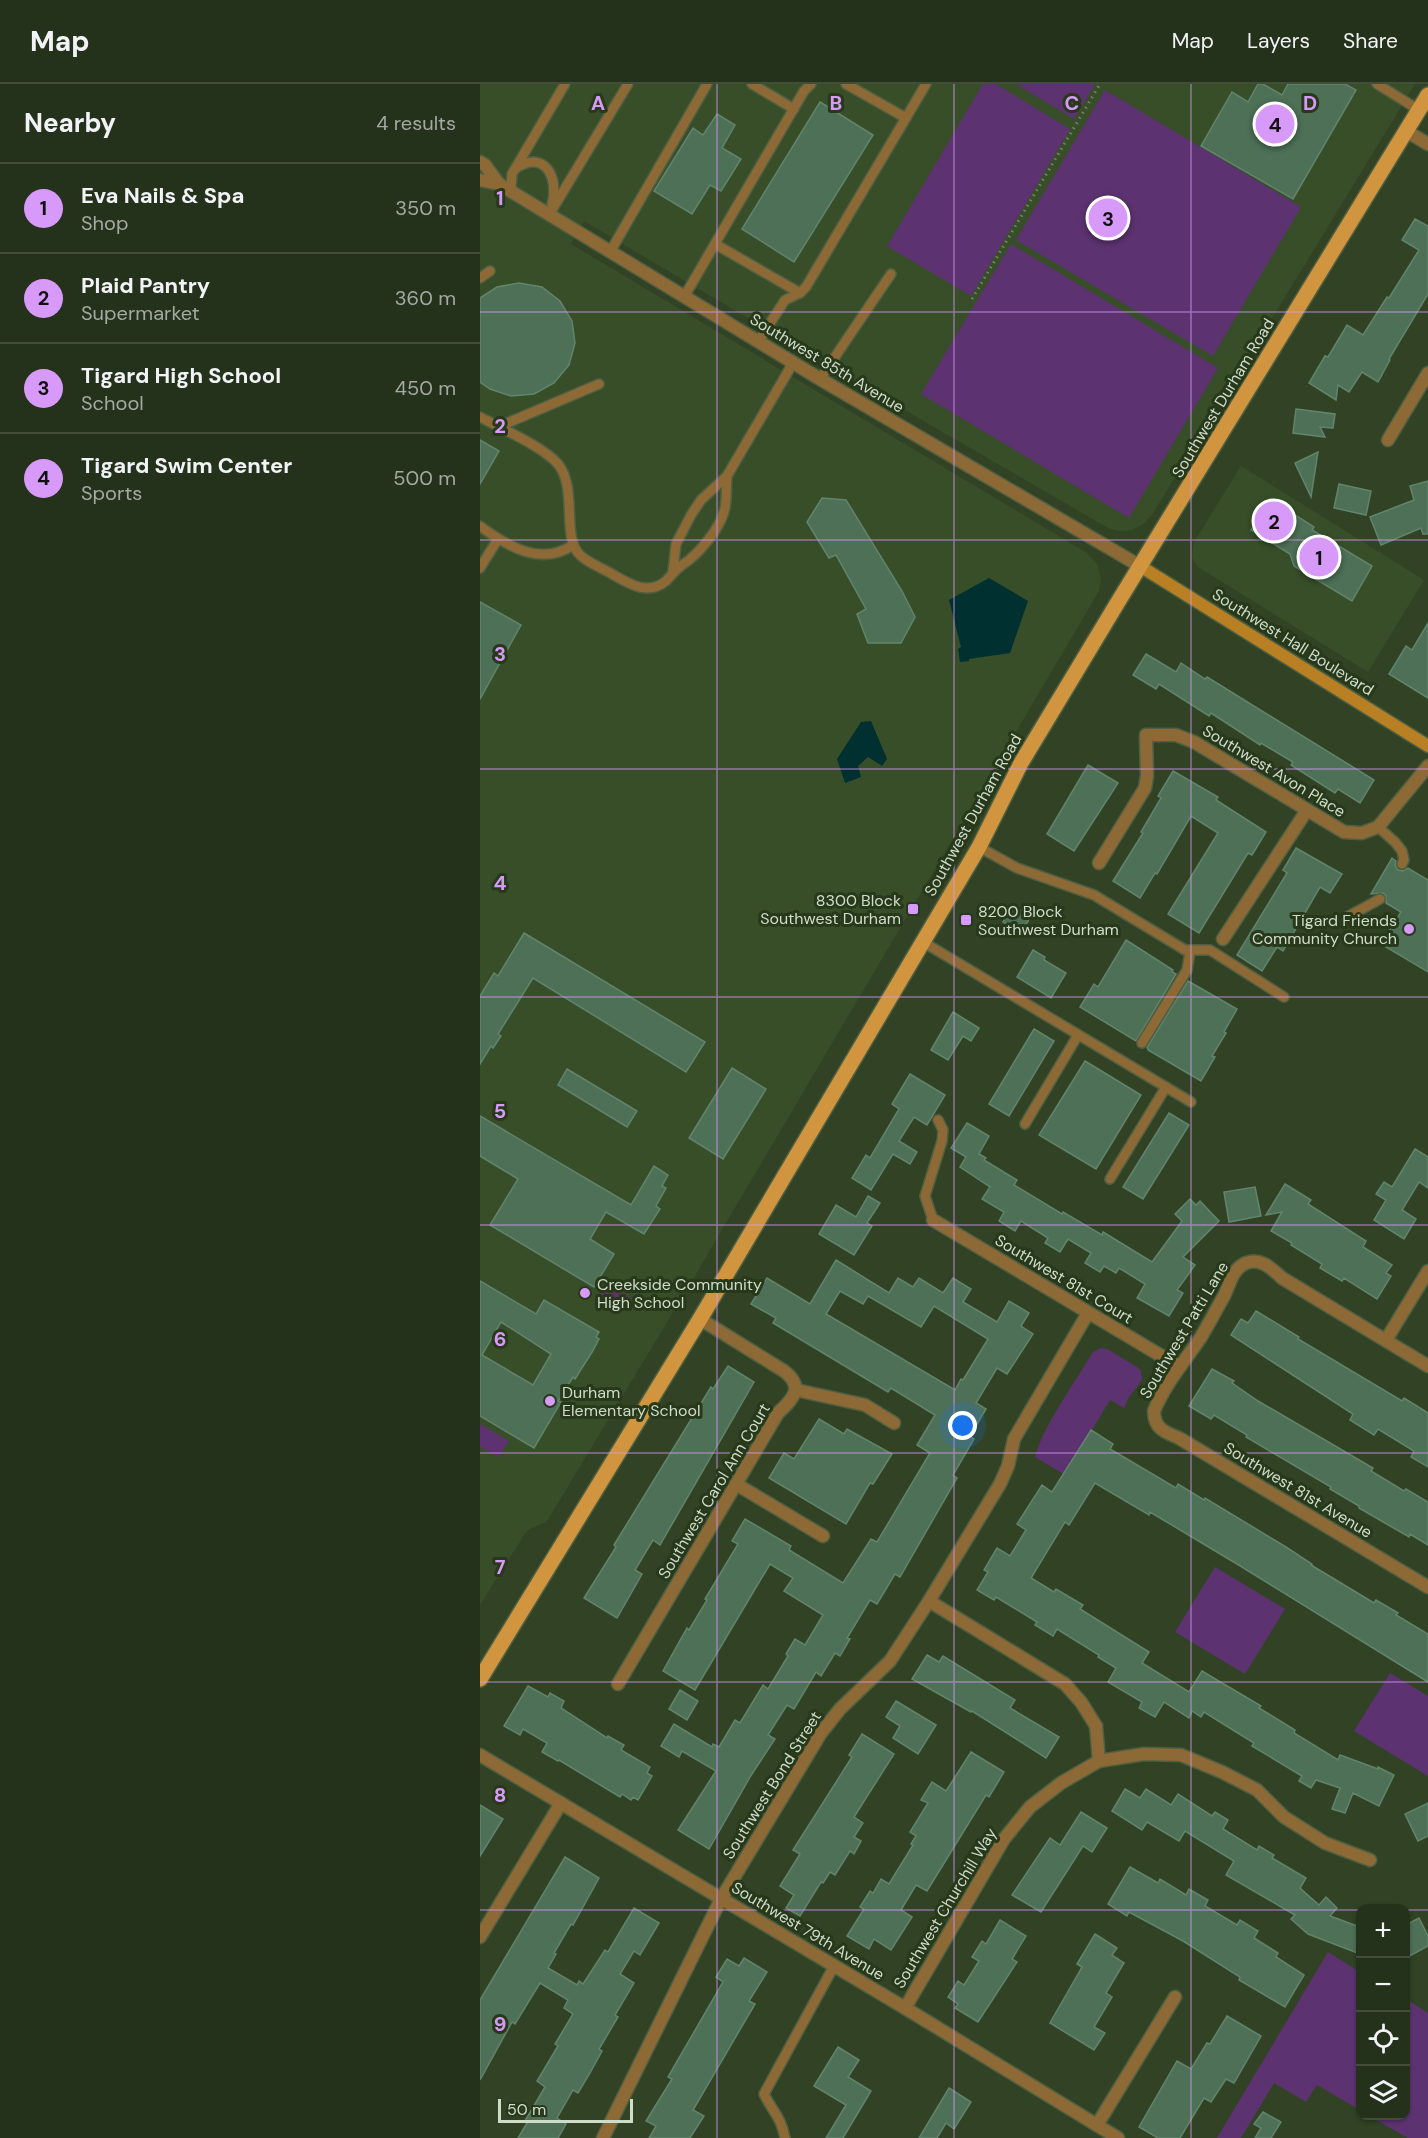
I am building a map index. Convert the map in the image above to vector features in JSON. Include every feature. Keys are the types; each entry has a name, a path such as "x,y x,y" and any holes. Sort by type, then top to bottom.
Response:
{"main road":[{"name":"Southwest Durham Road","path":"480,1679 700,1319 979,847 1022,763 1428,95"},
{"name":"Southwest Hall Boulevard","path":"1140,566 1428,746"}],"street":[{"path":"1406,131 1428,144"},
{"name":"Southwest 85th Avenue","path":"480,162 485,165 499,184"},
{"name":"Southwest 85th Avenue","path":"480,180 499,184 793,363 1140,566"},
{"path":"1388,440 1428,373"},
{"name":"Southwest Avon Place","path":"1099,863 1144,788 1147,776 1146,735 1176,735 1194,742 1344,832 1362,833 1378,827"},
{"path":"1378,827 1428,766"},
{"path":"1223,939 1307,810"},
{"name":"Southwest 81st Court","path":"933,1220 1180,1367"},
{"name":"Southwest Patti Lane","path":"1154,1419 1154,1411 1158,1402 1202,1336 1233,1275 1240,1266 1249,1262 1258,1261 1268,1265 1282,1278 1386,1340"},
{"path":"1428,1271 1386,1340 1428,1366"},
{"name":"Southwest Bond Street","path":"603,2138 721,1899 821,1733 840,1709 890,1661 929,1601 1000,1484 1008,1466 1014,1439 1088,1313"},
{"path":"700,1319 784,1371 792,1377 796,1390 865,1405 894,1423"},
{"name":"Southwest Carol Ann Court","path":"618,1684 735,1484 778,1413 792,1399 796,1390"},
{"name":"Southwest 81st Avenue","path":"1154,1419 1158,1427 1166,1433 1189,1443 1428,1587"},
{"path":"735,1484 823,1536"},
{"path":"929,1601 1065,1684 1081,1702 1096,1726 1099,1761 1144,1755 1180,1755 1222,1772 1257,1790 1284,1817 1325,1843 1370,1860"},
{"name":"Southwest 79th Avenue","path":"480,1755 905,2008 1118,2138"},
{"name":"Southwest Churchill Way","path":"905,2008 1004,1839 1030,1807 1061,1783 1099,1761"},
{"path":"480,1937 561,1803"},
{"path":"1097,2125 1175,1997"}],"lane":[{"path":"517,195 510,181 514,169 565,84"},
{"path":"549,215 628,84"},
{"path":"610,252 707,84"},
{"path":"752,84 794,109"},
{"path":"684,297 811,84"},
{"path":"846,84 906,118"},
{"path":"758,342 785,300 800,293 806,287 927,84"},
{"path":"1377,84 1419,110"},
{"path":"514,169 531,161 543,164 550,171 554,195 549,215"},
{"path":"715,244 800,293"},
{"path":"480,278 490,271"},
{"path":"820,379 891,274"},
{"path":"673,571 675,544 691,515 701,500 727,476 793,363"},
{"path":"498,427 599,384"},
{"path":"480,417 544,453 558,465 567,481 573,545 581,556 628,584 646,589 659,586 668,579 673,571 696,556 725,510 727,476"},
{"path":"480,526 498,539 529,554 555,553 564,551 573,545"},
{"path":"480,568 498,539"},
{"path":"1378,827 1402,851 1404,860 1402,864"},
{"path":"979,847 1017,868 1094,895 1190,952 1210,950 1284,997"},
{"path":"1347,917 1380,899"},
{"path":"923,942 1191,1102"},
{"path":"1142,1043 1187,970 1190,952"},
{"path":"1025,1124 1078,1035"},
{"path":"1110,1179 1166,1087"},
{"path":"933,1220 925,1196 942,1141 943,1130 938,1120"},
{"path":"785,2138 779,2116 764,2094 834,1966"}],"path":[{"path":"972,299 1100,84"}],"shaded area":[{"path":"480,84 1415,84 1152,515 1142,525 1132,530 1110,529 584,221 571,244 1087,553 1097,564 1101,578 1099,591 690,1284 549,1518 526,1532 480,1605"},
{"path":"983,84 996,84 1070,129 971,296 887,246"},
{"path":"1016,84 1095,84 1074,119"},
{"path":"1105,90 1301,207 1213,356 1016,240"},
{"path":"1011,244 1218,368 1129,518 921,394"},
{"path":"1241,466 1424,580 1368,672 1198,567 1192,558 1194,542"},
{"path":"608,1284 630,1297 621,1311 599,1298"},
{"path":"1101,1348 1107,1349 1137,1367 1141,1371 1142,1380 1124,1408 1110,1400 1065,1475 1035,1457 1045,1432 1061,1404 1093,1352"},
{"path":"480,1424 509,1441 499,1457 480,1447"},
{"path":"1215,1567 1285,1609 1245,1674 1175,1632"},
{"path":"1390,1673 1428,1696 1428,1776 1354,1731"},
{"path":"1328,1952 1356,1970 1356,2108 1317,2085 1306,2102 1274,2083 1241,2138 1217,2138"},
{"path":"1410,2002 1428,2013 1428,2138 1408,2138 1376,2120 1410,2120"}],"water":[{"path":"989,578 1028,601 1010,653 960,662 958,649 961,647 949,600"},
{"path":"871,721 887,759 882,766 868,757 858,766 861,777 845,783 837,759 861,722"}],"building":[{"path":"1258,84 1263,84 1282,95 1288,84 1345,84 1356,90 1293,199 1201,146 1232,92 1248,102"},
{"path":"820,102 873,135 794,262 742,229"},
{"path":"717,114 735,125 722,148 741,159 721,191 710,185 692,214 654,191 693,128 703,135"},
{"path":"1415,219 1428,226 1428,294 1378,382 1362,372 1349,392 1338,385 1336,400 1309,383 1347,325 1363,335 1387,297 1389,298 1419,250 1402,240"},
{"path":"519,283 542,287 560,301 572,321 575,343 569,365 554,383 534,394 511,396 490,389 480,382 480,298 497,287"},
{"path":"1296,409 1335,414 1333,428 1320,427 1325,437 1293,433"},
{"path":"480,440 499,451 480,484"},
{"path":"1318,452 1311,497 1295,463"},
{"path":"1428,481 1428,534 1423,534 1421,528 1381,545 1370,517 1414,500 1410,486"},
{"path":"1339,484 1371,491 1366,515 1334,508"},
{"path":"822,498 846,500 902,591 915,617 901,643 868,643 857,614 866,609 836,555 829,558 807,522"},
{"path":"1270,499 1314,527 1312,530 1372,566 1352,601 1294,566 1290,554 1251,530"},
{"path":"480,602 521,625 480,699"},
{"path":"1428,623 1428,698 1389,674 1406,646 1412,650"},
{"path":"1146,654 1176,672 1181,663 1205,679 1207,677 1374,780 1360,803 1338,789 1335,793 1291,765 1293,762 1261,743 1260,745 1211,713 1209,716 1159,684 1156,689 1133,675"},
{"path":"1088,765 1118,783 1074,851 1047,834"},
{"path":"1173,771 1218,797 1216,800 1266,832 1252,855 1248,853 1199,933 1168,914 1218,833 1191,816 1140,898 1113,881 1143,833 1141,832 1161,798 1158,796"},
{"path":"1296,848 1342,874 1330,893 1320,887 1283,951 1277,947 1262,971 1237,955 1287,873 1283,870"},
{"name":"Tigard Friends Community Church","path":"1392,858 1396,861 1395,865 1398,870 1403,871 1408,868 1428,880 1428,972 1381,944 1401,912 1386,903 1386,896 1383,893 1371,894"},
{"path":"1013,906 1031,916 1021,933 1003,922"},
{"path":"524,933 705,1042 686,1072 533,978 498,1034 501,1036 493,1048 491,1046 480,1064 480,996 494,973 498,976"},
{"path":"1126,940 1176,974 1136,1041 1080,1007 1094,984 1098,987"},
{"path":"1033,950 1045,957 1044,960 1066,973 1051,998 1017,977"},
{"path":"1188,981 1237,1009 1201,1081 1148,1050 1147,1047"},
{"path":"953,1012 979,1028 971,1041 963,1036 948,1060 931,1050"},
{"path":"1034,1029 1054,1041 1009,1116 989,1104"},
{"path":"1085,1061 1141,1095 1096,1169 1039,1135"},
{"path":"732,1068 766,1089 723,1159 689,1138"},
{"path":"567,1069 637,1111 627,1127 558,1085"},
{"path":"910,1074 945,1095 927,1125 914,1117 899,1141 917,1152 910,1164 893,1154 871,1190 852,1178 866,1155 870,1158 899,1109 892,1104"},
{"path":"1169,1113 1189,1125 1143,1199 1123,1187"},
{"path":"480,1116 631,1205 654,1166 668,1175 662,1186 666,1188 656,1206 660,1209 644,1234 606,1212 590,1239 614,1254 594,1287 490,1225 518,1179 480,1156"},
{"path":"967,1123 989,1136 979,1154 986,1158 984,1160 1017,1180 1014,1185 1062,1214 1063,1212 1102,1235 1103,1232 1152,1262 1182,1221 1175,1214 1190,1199 1196,1205 1200,1201 1219,1221 1183,1257 1195,1265 1177,1290 1183,1293 1169,1316 1137,1298 1145,1284 1119,1268 1116,1273 1104,1266 1100,1272 1085,1263 1091,1253 1068,1239 1060,1252 1045,1243 1048,1238 1021,1221 1015,1231 999,1221 1004,1212 982,1199 990,1187 960,1167 966,1157 951,1148"},
{"path":"1415,1149 1428,1157 1428,1188 1419,1182 1402,1210 1416,1219 1404,1239 1374,1220 1386,1200 1376,1194 1384,1182 1392,1187"},
{"path":"1285,1184 1311,1200 1308,1204 1366,1241 1363,1247 1392,1265 1386,1273 1391,1276 1377,1299 1344,1278 1342,1281 1320,1268 1322,1264 1271,1231 1282,1212 1266,1215"},
{"path":"1255,1187 1261,1216 1229,1222 1224,1192"},
{"path":"868,1196 880,1203 867,1223 872,1226 854,1255 819,1234 836,1205 856,1217"},
{"path":"836,1260 889,1293 898,1278 913,1287 919,1278 943,1293 953,1278 971,1289 963,1302 997,1322 1009,1301 1029,1313 1021,1326 1033,1334 1007,1374 997,1368 976,1403 986,1409 970,1436 974,1439 953,1475 957,1478 900,1577 895,1574 877,1604 870,1600 847,1638 850,1639 840,1656 835,1653 821,1676 816,1672 794,1709 787,1705 768,1735 775,1739 750,1777 709,1849 678,1830 716,1771 682,1751 679,1757 661,1746 674,1724 712,1747 713,1744 719,1747 735,1720 740,1723 763,1685 768,1689 788,1656 786,1654 795,1639 805,1645 823,1615 784,1591 793,1578 770,1564 695,1690 663,1671 738,1544 732,1541 745,1519 791,1546 789,1550 843,1583 871,1539 877,1542 930,1453 917,1445 935,1415 891,1388 888,1392 773,1323 776,1318 751,1304 767,1278 810,1304","holes":["840,1291 863,1304 868,1296 921,1327 934,1306 988,1339 955,1390 826,1314"]},
{"path":"480,1281 536,1314 544,1300 599,1332 596,1337 599,1339 592,1352 558,1401 561,1402 534,1448 480,1416","holes":["501,1322 551,1354 533,1385 482,1355"]},
{"path":"1256,1311 1402,1401 1404,1398 1428,1413 1428,1467 1411,1457 1414,1451 1378,1429 1374,1435 1350,1420 1353,1414 1231,1335 1241,1319 1248,1323"},
{"path":"728,1366 754,1382 660,1545 653,1540 635,1570 642,1574 617,1618 584,1598 711,1387 713,1389"},
{"path":"1212,1369 1234,1381 1232,1383 1258,1401 1373,1468 1371,1471 1404,1491 1406,1489 1428,1502 1428,1545 1410,1534 1409,1537 1359,1508 1330,1489 1331,1487 1246,1437 1247,1435 1214,1415 1211,1419 1189,1406"},
{"path":"819,1419 844,1434 847,1429 892,1454 873,1484 870,1483 846,1524 769,1478 784,1453 794,1459"},
{"path":"1091,1430 1113,1444 1110,1449 1176,1488 1178,1484 1204,1500 1205,1498 1374,1603 1376,1600 1398,1613 1396,1615 1428,1634 1428,1682 1150,1512 1149,1515 1095,1483 1069,1525 1065,1522 1031,1578 1054,1592 1056,1589 1083,1605 1080,1609 1149,1652 1142,1663 1189,1692 1202,1671 1261,1706 1259,1708 1295,1730 1294,1733 1338,1760 1340,1755 1378,1769 1378,1767 1394,1775 1379,1806 1353,1793 1345,1813 1332,1809 1340,1788 1316,1780 1311,1788 1299,1781 1302,1776 1252,1746 1254,1743 1204,1712 1201,1717 1192,1711 1189,1718 1164,1702 1155,1717 1139,1708 1142,1702 1108,1682 1116,1668 1098,1657 1099,1655 1057,1629 1053,1636 1035,1625 1037,1622 996,1597 994,1600 977,1590 988,1572 984,1570 997,1548 1010,1556 1026,1530 1017,1524 1042,1485 1052,1492"},
{"path":"927,1655 939,1662 943,1656 1015,1700 1010,1708 1059,1737 1046,1758 972,1711 912,1679"},
{"path":"528,1686 548,1697 550,1693 564,1701 561,1708 607,1738 608,1736 624,1745 621,1750 650,1767 647,1773 652,1776 638,1800 633,1797 631,1800 622,1794 620,1797 542,1752 547,1743 523,1729 520,1735 504,1726"},
{"path":"680,1690 698,1701 687,1720 669,1709"},
{"path":"896,1701 936,1725 918,1754 893,1738 900,1726 886,1717"},
{"path":"862,1734 894,1754 854,1817 863,1823 854,1837 861,1841 854,1854 850,1851 835,1875 830,1872 823,1883 821,1882 800,1916 786,1908 794,1895 780,1886 800,1854 793,1850 852,1757 849,1755"},
{"path":"971,1752 1004,1772 989,1797 986,1795 927,1891 916,1885 901,1910 912,1917 891,1950 874,1939 869,1949 847,1936 864,1909 860,1907 870,1891 873,1893 881,1879 889,1884 913,1845 911,1844 916,1836 910,1832 928,1803 921,1800 932,1782 946,1791"},
{"path":"1125,1789 1140,1798 1146,1789 1171,1805 1178,1794 1212,1816 1215,1812 1228,1820 1223,1829 1257,1850 1259,1846 1274,1855 1272,1858 1306,1878 1300,1888 1319,1905 1326,1897 1337,1908 1330,1916 1356,1926 1356,1952 1308,1934 1291,1919 1295,1915 1226,1875 1234,1861 1185,1831 1179,1841 1147,1822 1142,1830 1112,1811"},
{"path":"1428,1803 1428,1836 1418,1841 1405,1814"},
{"path":"480,1805 503,1819 480,1856"},
{"path":"1081,1812 1107,1828 1092,1852 1083,1846 1041,1912 1012,1895 1050,1838 1060,1845"},
{"path":"565,1857 599,1878 573,1925 571,1924 554,1953 556,1954 548,1968 577,1985 579,1981 583,1984 605,1950 608,1952 634,1908 659,1923 640,1955 634,1951 620,1974 634,1983 615,2015 618,2017 599,2049 602,2051 590,2073 578,2093 573,2090 557,2118 566,2124 558,2138 518,2138 545,2087 537,2081 558,2046 555,2044 573,2014 564,2008 568,2000 540,1983 515,2024 512,2022 480,2080 480,2000"},
{"path":"1130,1867 1158,1883 1160,1879 1186,1895 1189,1889 1208,1900 1205,1906 1237,1925 1240,1920 1258,1931 1254,1938 1278,1953 1276,1957 1304,1975 1285,2007 1239,1980 1240,1977 1183,1941 1129,1912 1127,1916 1108,1904"},
{"path":"1419,1918 1428,1936 1428,1946 1410,1956 1410,1923"},
{"path":"1000,1920 1026,1936 1012,1959 1017,1962 978,2022 955,2008 958,2004 948,1997 958,1981 964,1985 979,1961 972,1957 982,1941 986,1944"},
{"path":"1095,1934 1117,1948 1112,1955 1124,1963 1106,1993 1112,1997 1094,2027 1105,2033 1094,2050 1050,2023 1082,1967 1077,1964"},
{"path":"744,1958 767,1972 749,2001 755,2004 693,2110 704,2116 690,2138 649,2138 656,2126 646,2121 672,2079 668,2077 723,1982 716,1977 727,1959 739,1966"},
{"path":"1227,2016 1261,2036 1234,2083 1226,2079 1211,2102 1204,2098 1180,2138 1158,2138 1139,2127 1177,2061 1191,2069"},
{"path":"838,2047 859,2060 848,2077 871,2091 843,2138 826,2138 846,2105 814,2086"},
{"path":"949,2088 971,2102 954,2129 946,2123 937,2138 919,2138"},
{"path":"1263,2112 1281,2122 1271,2138 1255,2138 1261,2128 1254,2124"}],"place":[{"name":"Tigard Swim Center","path":"1275,124"},
{"name":"Tigard High School","path":"1108,218"},
{"name":"Plaid Pantry","path":"1274,521"},
{"name":"Eva Nails & Spa","path":"1319,557"},
{"name":"8300 Block Southwest Durham","path":"913,909"},
{"name":"8200 Block Southwest Durham","path":"966,920"},
{"name":"Tigard Friends Community Church","path":"1409,929"},
{"name":"Creekside Community High School","path":"585,1293"},
{"name":"Durham Elementary School","path":"550,1401"}]}
